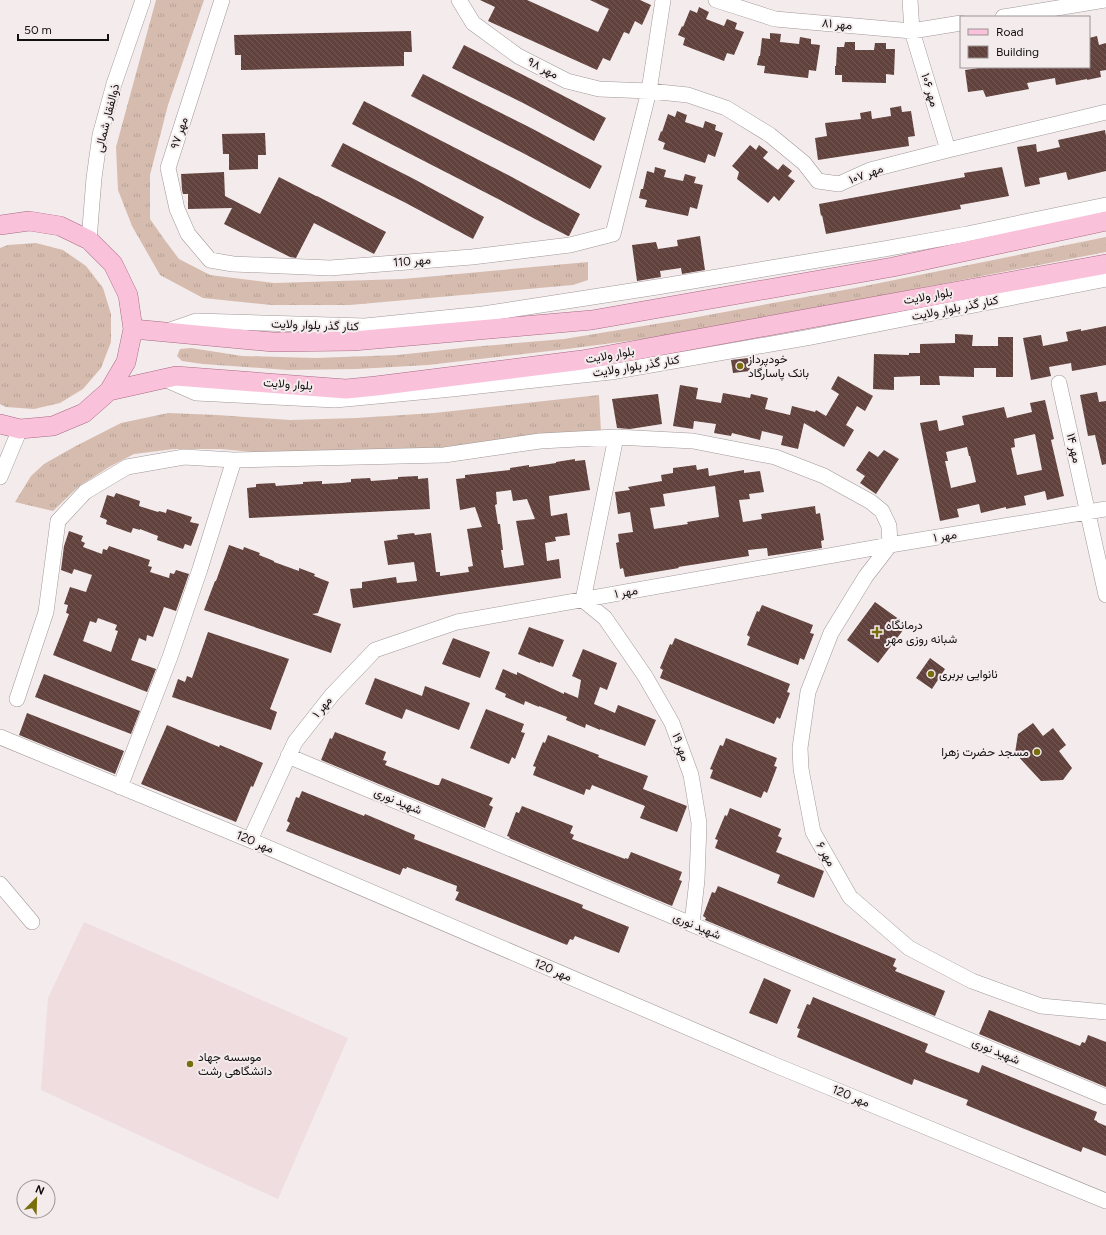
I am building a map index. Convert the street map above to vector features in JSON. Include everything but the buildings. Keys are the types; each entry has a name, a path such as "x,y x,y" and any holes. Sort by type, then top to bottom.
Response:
{"main road":[{"path":"0,225 29,221 60,226 89,240 113,264 128,295 133,329 126,362 109,391 84,413 53,426 20,429 0,424"},
{"path":"133,329 273,342 353,341 592,320 893,267 1106,221"},
{"name":"بلوار ولایت","path":"109,391 176,376 346,389 582,360 1106,264"}],"street":[{"name":"ذوالفقار شمالی","path":"89,240 94,178 100,135 114,84 143,0"},
{"name":"مهر ۹۷","path":"210,260 188,234 177,209 168,168 222,0"},
{"name":"مهر ۹۸","path":"459,0 473,23 518,56 567,81 599,89 649,91"},
{"path":"649,91 663,0"},
{"name":"مهر ۸۱","path":"716,0 775,19 912,31 960,23"},
{"name":"مهر ۱۰۶","path":"910,0 912,31 948,150"},
{"path":"1009,16 1106,0"},
{"name":"مهر 110","path":"210,260 233,264 330,268 479,256 570,245 613,234 649,91"},
{"name":"مهر ۱۰۷","path":"649,91 688,95 726,108 770,135 804,163 818,181 839,184 870,170 1106,112"},
{"name":"کنار گذر بلوار ولایت","path":"164,332 196,321 365,326 483,314 884,249 967,234 1106,205"},
{"name":"کنار گذر بلوار ولایت","path":"164,379 196,392 335,400 611,372 811,337 1106,279"},
{"name":"مهر ۱۴","path":"1059,383 1106,595"},
{"path":"0,477 20,429"},
{"path":"583,600 616,437"},
{"path":"17,699 46,612 58,521 85,492 127,467 184,457 234,460 444,455 540,441 616,437 693,440 774,457 817,473 871,502 882,511 889,526 890,545"},
{"path":"120,787 170,657 200,569 234,460"},
{"name":"مهر ۱","path":"250,840 294,742 332,695 375,650 457,622 890,545 1106,510"},
{"name":"مهر ۶","path":"890,545 866,576 831,633 808,692 800,748 801,769 813,832 850,897 909,948 972,981 1041,1006 1106,1012"},
{"name":"مهر ۱۹","path":"583,600 605,618 645,676 672,723 691,775 699,823 697,880 692,924"},
{"name":"مهر 120","path":"0,737 250,840 775,1065 1106,1201"},
{"name":"شهید نوری","path":"288,756 1106,1097"},
{"path":"0,884 32,922"}],"shaded area":[{"name":"موسسه جهاد دانشگاهی رشت","path":"84,922 348,1038 278,1199 41,1090 48,998"}],"green space":[{"path":"156,0 204,0 168,105 150,175 150,219 179,259 210,275 274,283 403,279 588,262 588,280 573,285 350,305 272,305 203,298 160,275 132,226 118,190 116,147"},
{"path":"1106,237 1106,252 802,311 658,337 567,349 428,365 357,369 288,370 203,364 182,361 177,356 180,349 191,348 242,356 315,358 398,355 564,339 692,318 855,288"},
{"path":"36,243 63,250 86,266 103,288 111,314 111,342 101,368 83,389 60,403 34,409 6,407 0,404 0,248 8,245"},
{"path":"599,395 601,432 482,442 425,450 275,454 220,449 174,449 134,454 109,467 78,487 53,511 15,502 31,476 44,464 121,423 168,413 290,420 356,418 434,413"}],"place":[{"name":"خودپرداز بانک پاسارگاد","path":"740,366"},
{"name":"درمانگاه شبانه روزی مهر","path":"877,632"},
{"name":"نانوایی بربری","path":"931,674"},
{"name":"مسجد حضرت زهرا","path":"1037,752"},
{"name":"موسسه جهاد دانشگاهی رشت","path":"190,1064"}]}
